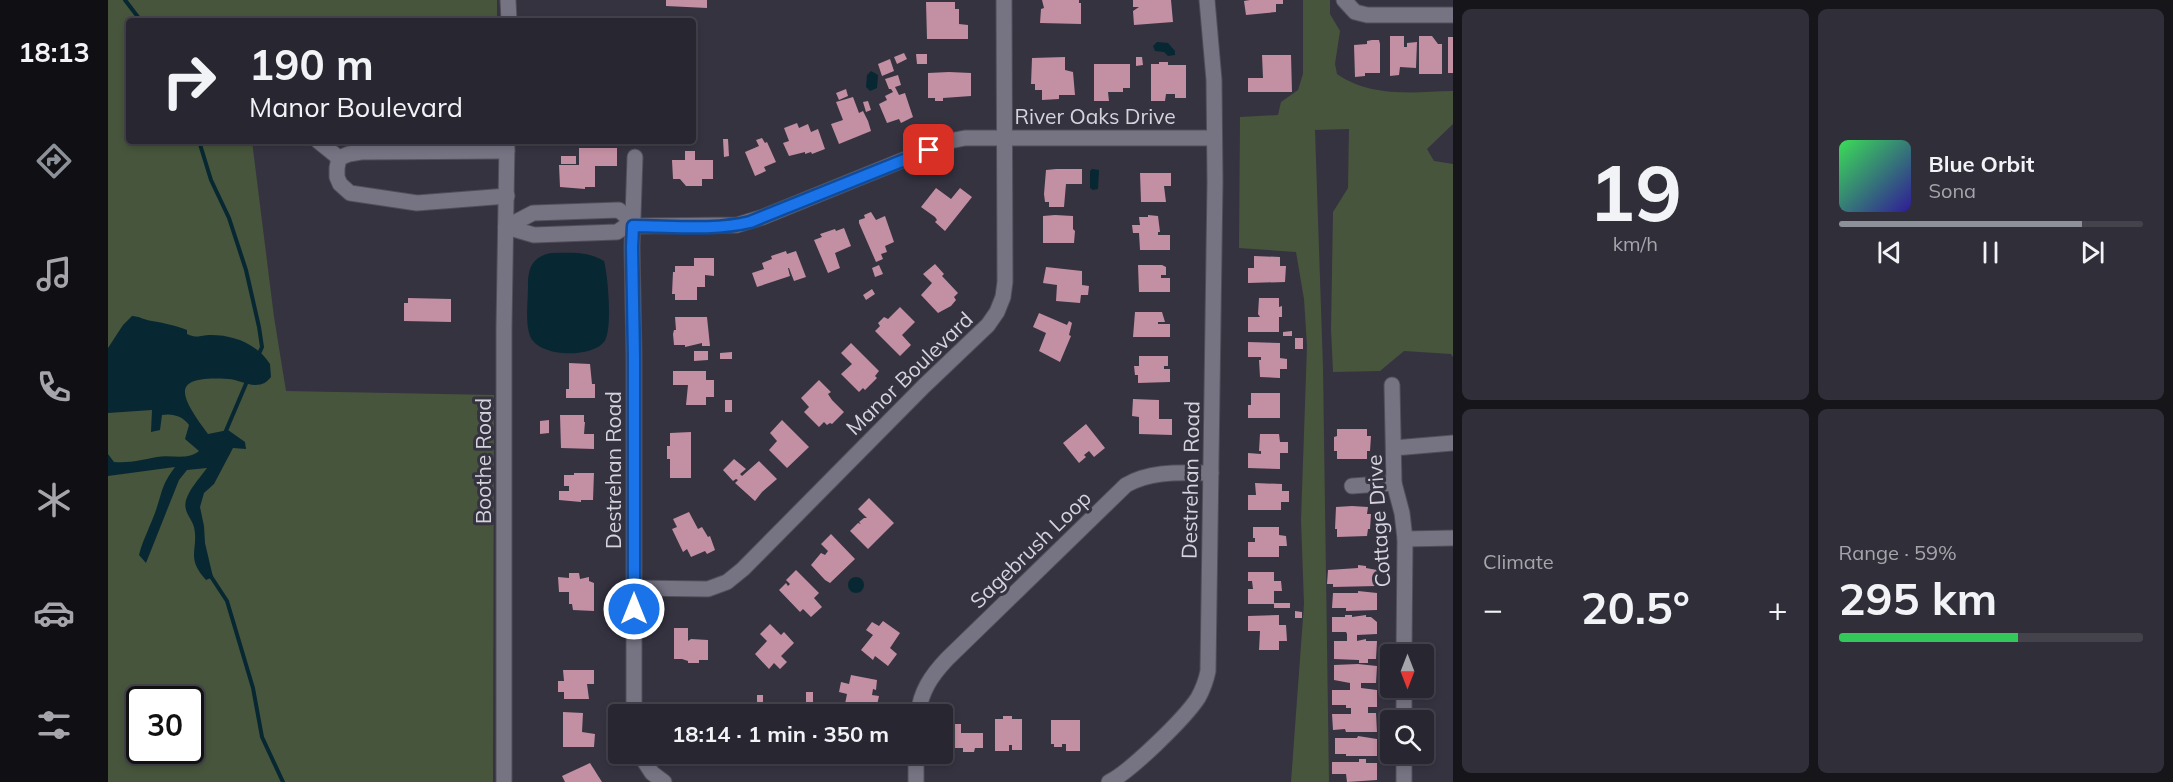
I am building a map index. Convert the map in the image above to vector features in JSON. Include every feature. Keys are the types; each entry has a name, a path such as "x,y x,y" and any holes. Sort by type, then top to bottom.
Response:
{"street":[{"path":"508,0 508,18"},
{"name":"River Oaks Drive","path":"1004,0 1004,137 1214,138"},
{"name":"Destrehan Road","path":"1109,782 1135,764 1196,700 1204,687 1209,656 1214,80 1207,0"},
{"path":"1344,0 1355,12 1367,15 1453,15"},
{"path":"506,227 534,235 617,232 632,224 715,226 744,223 950,141 965,138 1004,137"},
{"name":"Manor Boulevard","path":"634,588 708,589 727,582 743,569 924,386 988,325 1003,297 1005,282 1004,137"},
{"path":"322,144 339,158"},
{"path":"339,158 361,152 507,146"},
{"name":"Boothe Road","path":"504,782 504,328 507,146"},
{"name":"Destrehan Road","path":"634,704 632,224 635,157"},
{"path":"339,158 337,168 340,184 350,193 417,203 507,196"},
{"path":"506,227 533,213 619,210 632,224"},
{"name":"Cottage Drive","path":"1392,385 1394,483 1402,513 1405,539 1404,644"},
{"path":"1394,448 1453,443"},
{"name":"Sagebrush Loop","path":"920,704 927,683 947,659 1126,485 1138,478 1151,475 1211,473"},
{"path":"1352,486 1394,483"},
{"path":"1405,539 1453,538"},
{"path":"646,764 652,773 664,782"},
{"path":"916,764 916,782"},
{"path":"1404,764 1404,782"}],"green space":[{"path":"108,0 497,0 497,18 126,18 126,144 252,144 274,317 286,391 494,395 493,782 108,782"},
{"path":"1303,0 1330,0 1330,14 1340,31 1335,64 1337,74 1350,82 1393,92 1453,91 1453,124 1427,149 1434,161 1453,164 1453,357 1451,354 1404,351 1380,371 1333,372 1331,329 1333,212 1348,188 1349,129 1315,130 1323,368 1329,782 1291,782 1304,604 1301,520 1307,346 1304,299 1296,252 1239,248 1240,117 1278,115 1281,102 1298,90 1303,74"}],"water":[{"path":"1157,42 1168,43 1175,51 1175,55 1168,56 1164,52 1155,51 1153,46"},
{"path":"871,71 878,75 877,88 870,91 866,87 867,75"},
{"path":"1092,169 1099,170 1098,189 1093,190 1090,188"},
{"path":"551,253 585,254 604,261 609,315 607,336 604,342 588,351 554,352 535,343 530,336 527,318 530,269 535,260"},
{"path":"132,316 178,327 194,336 220,335 236,339 259,351 270,364 271,377 263,384 252,385 231,379 209,379 195,381 188,385 185,391 191,409 208,434 228,430 245,442 246,449 233,448 214,484 204,493 200,507 213,577 206,580 194,559 194,527 185,504 190,491 207,468 187,470 179,480 146,563 139,555 165,484 175,467 108,476 108,454 114,462 126,462 162,456 190,456 199,451 185,439 189,425 177,416 162,415 160,430 151,432 152,410 108,413 108,348"},
{"path":"853,577 859,577 864,585 862,591 853,593 848,588 848,582"}],"building":[{"path":"666,0 707,0 707,8 666,6"},
{"path":"1042,0 1079,0 1081,24 1040,23 1041,9 1044,8"},
{"path":"1133,0 1171,0 1173,22 1134,25 1133,11 1139,7 1133,7"},
{"path":"1283,0 1283,4 1276,4 1276,12 1246,15 1244,1"},
{"path":"926,2 955,2 955,9 959,9 959,24 968,25 968,39 927,39"},
{"path":"1390,36 1404,36 1404,47 1407,47 1407,43 1417,42 1416,68 1400,67 1399,75 1390,76"},
{"path":"1419,36 1432,36 1438,44 1442,44 1442,74 1419,74"},
{"path":"1448,37 1453,37 1453,73 1448,73"},
{"path":"1379,40 1380,44 1380,73 1365,73 1365,76 1355,77 1354,45 1367,44 1367,41"},
{"path":"904,53 907,59 897,64 894,57"},
{"path":"916,54 927,54 927,64 917,64"},
{"path":"1262,55 1291,55 1292,92 1248,92 1248,78 1263,78"},
{"path":"1065,57 1065,70 1073,72 1075,95 1059,95 1059,99 1042,100 1042,90 1035,90 1035,84 1031,84 1032,58"},
{"path":"1136,57 1142,57 1143,65 1136,66"},
{"path":"890,59 894,71 882,76 878,64"},
{"path":"1159,62 1168,62 1168,65 1186,65 1186,98 1175,98 1175,94 1166,94 1165,101 1151,101 1151,64 1159,64"},
{"path":"1094,64 1130,64 1130,88 1123,88 1123,92 1108,92 1109,101 1094,101"},
{"path":"928,73 971,73 971,96 943,98 943,101 928,98"},
{"path":"898,75 901,85 895,87 899,95 905,93 913,117 901,123 899,119 887,123 879,104 887,100 885,96 893,92 889,89 885,79"},
{"path":"846,89 848,96 839,100 836,93"},
{"path":"853,97 859,113 863,111 871,131 839,144 831,124 843,120 836,102"},
{"path":"868,101 871,110 866,112 863,102"},
{"path":"797,123 799,128 808,124 811,132 818,129 825,149 812,154 811,152 805,154 805,152 789,156 783,143 789,141 784,128"},
{"path":"762,138 765,143 767,142 776,162 764,167 766,171 755,176 745,152 759,146 756,140"},
{"path":"723,139 728,139 729,156 724,157"},
{"path":"579,148 617,148 617,166 595,166 595,187 585,187 585,189 560,187 559,165 579,165"},
{"path":"685,151 695,151 695,160 713,160 713,179 702,179 702,186 686,186 680,179 673,179 672,160 685,160"},
{"path":"561,156 576,156 576,164 561,164"},
{"path":"1082,169 1082,184 1066,184 1064,207 1049,207 1049,202 1045,202 1046,170"},
{"path":"1140,173 1171,173 1171,186 1164,186 1166,202 1141,202"},
{"path":"936,188 951,199 960,188 972,197 945,231 935,222 937,220 935,217 921,207"},
{"path":"871,212 876,220 885,216 894,242 885,246 887,252 881,254 883,259 876,262 859,223 859,220 865,218 864,215"},
{"path":"1148,215 1158,216 1160,232 1158,235 1170,235 1170,250 1140,250 1139,233 1133,233 1132,225 1140,225 1139,217 1148,217"},
{"path":"1043,216 1073,216 1074,243 1043,243"},
{"path":"844,228 851,246 835,253 840,268 828,273 814,240 822,237 820,234"},
{"path":"786,251 787,254 796,251 806,277 794,281 788,268 790,276 757,287 752,273 764,269 762,263 772,259 771,256"},
{"path":"1254,256 1280,257 1280,266 1286,266 1285,282 1248,283 1248,268 1254,268"},
{"path":"694,258 714,258 714,276 705,275 705,287 697,287 697,300 675,300 675,294 672,294 675,266 694,266"},
{"path":"935,264 944,274 942,276 958,293 951,306 938,313 921,295 932,283 923,274"},
{"path":"879,265 883,274 875,277 872,268"},
{"path":"1138,265 1166,267 1166,275 1161,275 1161,278 1170,278 1170,292 1139,292"},
{"path":"1046,267 1082,271 1082,285 1089,286 1088,295 1081,295 1080,303 1056,301 1057,285 1043,283"},
{"path":"872,289 875,294 866,300 863,295"},
{"path":"408,298 451,299 451,322 404,321 404,303 408,303"},
{"path":"1259,298 1279,298 1282,317 1279,317 1279,332 1248,332 1248,317 1260,317 1258,314"},
{"path":"900,307 915,322 902,335 911,345 900,356 875,331 880,326 878,323 884,317 888,319"},
{"path":"1135,312 1162,312 1165,322 1158,322 1158,324 1170,324 1170,337 1133,337"},
{"path":"1039,313 1067,325 1069,321 1072,323 1069,335 1071,336 1060,362 1039,351 1046,333 1033,327"},
{"path":"675,317 707,317 710,346 702,346 702,343 685,347 685,345 674,345"},
{"path":"1292,331 1292,336 1283,336 1283,332"},
{"path":"1295,338 1303,338 1303,349 1295,349"},
{"path":"1248,342 1280,343 1280,358 1287,359 1287,369 1280,369 1280,378 1260,377 1259,360 1261,357 1248,357"},
{"path":"851,343 879,371 875,376 877,378 865,390 863,388 859,392 841,374 852,364 841,353"},
{"path":"694,351 708,351 708,360 694,361"},
{"path":"732,352 732,359 720,359 720,353"},
{"path":"1139,356 1168,356 1168,366 1164,366 1164,369 1170,369 1170,382 1138,383 1138,375 1135,375 1134,366 1139,366"},
{"path":"569,363 590,364 592,384 595,384 595,398 566,398 566,389 569,389"},
{"path":"673,371 706,371 706,380 714,380 714,397 706,397 706,405 686,405 688,385 673,385"},
{"path":"819,380 831,392 828,394 832,400 844,412 832,424 827,425 824,422 819,427 804,412 809,407 801,398"},
{"path":"1251,393 1280,393 1280,418 1248,418"},
{"path":"1133,399 1159,400 1159,419 1172,419 1172,435 1139,434 1139,417 1132,416"},
{"path":"725,400 732,400 732,412 725,412"},
{"path":"560,415 584,415 584,434 594,434 594,449 561,448"},
{"path":"549,420 549,433 540,434 540,421"},
{"path":"782,420 809,447 787,468 769,450 777,441 770,433"},
{"path":"1086,424 1105,448 1094,457 1089,451 1079,463 1063,443"},
{"path":"1337,429 1367,429 1367,436 1371,436 1367,459 1337,459 1337,451 1334,451 1334,437 1337,436"},
{"path":"691,432 691,478 670,478 667,446 670,446 670,433"},
{"path":"1260,434 1279,434 1280,442 1288,442 1288,453 1280,453 1280,469 1248,468 1248,453 1261,454 1259,451"},
{"path":"734,459 746,469 740,474 742,476 759,461 777,479 755,501 735,483 738,480 733,481 723,470"},
{"path":"574,473 594,473 593,500 581,500 581,502 559,500 559,491 569,491 569,486 564,486 564,475 574,475"},
{"path":"1255,483 1282,484 1282,491 1289,491 1289,502 1281,502 1281,510 1248,510 1248,495 1256,495"},
{"path":"869,498 894,523 868,549 850,531 858,523 861,524 859,522 864,518 867,518 858,509"},
{"path":"1336,507 1368,507 1367,514 1371,514 1367,536 1337,537"},
{"path":"689,512 698,529 702,527 708,537 710,536 715,550 707,554 705,551 691,557 687,549 683,552 672,529 677,527 673,519"},
{"path":"1253,527 1279,527 1279,535 1286,536 1287,546 1279,546 1279,557 1248,557 1248,542 1255,542"},
{"path":"831,534 855,559 830,583 811,565 821,553 825,555 828,551 821,544"},
{"path":"1358,565 1377,570 1377,586 1333,587 1333,584 1327,584 1328,570 1358,568"},
{"path":"796,570 819,593 814,598 822,607 811,617 803,609 800,612 779,590 786,583 788,586 790,584 786,580"},
{"path":"1248,572 1274,572 1274,581 1281,581 1282,591 1274,591 1274,604 1248,604 1248,589 1253,589 1252,581 1248,581"},
{"path":"569,573 579,573 580,579 589,577 589,581 594,583 594,611 573,610 572,604 569,604 569,592 559,592 558,577 569,578"},
{"path":"1358,591 1377,593 1377,610 1346,611 1346,608 1332,608 1333,593 1358,593"},
{"path":"1274,603 1290,603 1290,608 1274,608"},
{"path":"1295,611 1302,612 1302,618 1295,618"},
{"path":"1279,615 1279,625 1286,625 1287,641 1279,641 1279,650 1259,650 1260,631 1248,631 1248,616"},
{"path":"1345,615 1352,615 1352,617 1366,615 1377,622 1377,634 1357,635 1357,641 1366,639 1366,641 1377,641 1376,659 1368,659 1368,663 1359,663 1359,660 1334,659 1334,641 1347,641 1347,634 1346,632 1332,632 1332,617 1345,617"},
{"path":"883,621 900,633 890,648 897,654 888,666 875,656 873,660 861,650 873,635 866,630 872,622 879,626"},
{"path":"770,624 781,635 784,632 794,643 781,656 787,662 780,669 774,663 769,669 755,654 767,641 760,634"},
{"path":"674,628 688,628 688,641 691,639 708,640 708,660 688,663 682,659 674,659"},
{"path":"1334,665 1377,666 1376,683 1361,683 1361,688 1377,690 1377,707 1368,707 1368,713 1376,713 1377,732 1333,730 1332,714 1351,714 1351,708 1346,708 1346,705 1332,705 1332,690 1350,690 1350,683 1334,680"},
{"path":"563,670 594,670 594,684 587,684 589,699 564,699 564,692 558,692 558,681 564,681"},
{"path":"851,675 877,680 876,690 873,689 872,695 879,696 877,704 845,704 847,694 839,692 841,682 849,684"},
{"path":"806,692 813,692 813,702 806,702"},
{"path":"757,695 763,695 763,702 757,702"},
{"path":"563,712 583,713 582,732 595,734 594,747 563,747"},
{"path":"1003,716 1022,719 1022,750 1012,750 1012,745 1009,745 1009,751 995,751 995,719 1003,719"},
{"path":"1051,720 1080,720 1080,751 1066,751 1066,744 1062,744 1062,747 1054,747 1054,744 1051,744"},
{"path":"953,724 961,724 961,733 983,733 983,748 975,748 974,752 963,752 963,748 953,748"},
{"path":"1358,736 1377,739 1377,756 1335,754 1335,738 1357,738"},
{"path":"1359,759 1366,759 1366,763 1377,763 1377,780 1347,782 1346,774 1332,774 1332,762 1359,762"},
{"path":"590,763 602,782 565,782 562,776"}],"waterway":[{"path":"125,0 139,18"},
{"path":"200,144 211,180 229,218 246,270 262,347 258,356"},
{"path":"225,433 248,379"},
{"path":"210,575 227,601 253,688 262,737 283,782"}],"route":[{"path":"634,609 633,226 715,226 750,222 929,150"}]}
